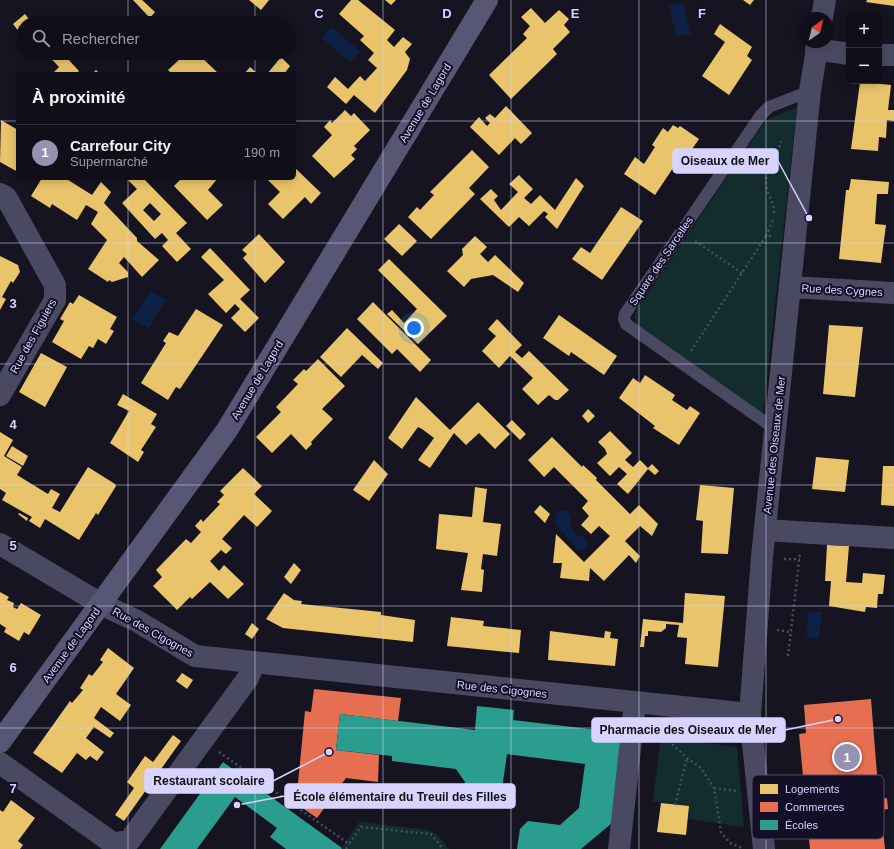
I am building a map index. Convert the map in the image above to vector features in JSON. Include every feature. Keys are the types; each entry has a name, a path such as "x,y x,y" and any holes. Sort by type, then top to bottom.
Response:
{"street":[{"name":"Avenue de Lagord","path":"0,742 227,430 487,0"},
{"path":"823,12 826,0"},
{"name":"Avenue des Oiseaux de Mer","path":"756,775 750,714 765,530 810,91 817,48"},
{"path":"825,48 846,53"},
{"path":"882,55 894,55"},
{"name":"Rue des Figuiers","path":"0,194 6,197 55,286 56,294 55,300 0,395"},
{"name":"Rue des Cygnes","path":"791,287 894,293"},
{"path":"765,530 894,538"},
{"name":"Rue des Cigognes","path":"0,544 101,604 137,621 195,656 750,714"},
{"path":"0,763 114,844 130,840 248,678 254,663"},
{"path":"619,849 635,703"},
{"name":"Avenue des Oiseaux de Mer","path":"763,839 764,849"}],"lane":[{"name":"Square des Sarcelles","path":"775,429 626,324 624,319 625,314 765,110 810,91"}],"path":[{"path":"683,364 771,226 774,218 774,205 766,180 769,167 776,155 782,136"},
{"path":"681,232 742,272"},
{"path":"766,236 796,239"},
{"path":"788,656 803,533"},
{"path":"635,703 645,718 687,758 701,768 714,788 721,832 730,843 739,848 746,849"},
{"path":"202,740 350,844"},
{"path":"675,805 687,758"},
{"path":"346,849 361,827 431,834 443,849"}],"green space":[{"path":"797,107 763,414 638,326 635,316 637,309 766,120"},
{"path":"661,737 737,747 744,827 688,819 689,806 653,801"},
{"path":"359,822 429,830 438,835 449,849 341,849"}],"water":[{"path":"683,3 691,34 676,37 669,6"},
{"path":"331,27 360,51 350,62 322,38"},
{"path":"151,291 166,300 149,328 132,319"},
{"path":"561,510 567,511 571,516 570,525 577,535 585,538 588,544 585,549 577,549 556,524 556,515"},
{"path":"808,611 822,612 819,638 807,637"}],"building: Logements":[{"path":"133,0 142,0 155,12 152,16 148,16"},
{"path":"249,0 269,0 261,10"},
{"path":"351,0 358,0 395,30 387,40 394,47 403,37 412,44 405,52 410,59 407,70 375,113 354,95 346,104 327,87 335,77 348,89 360,76 365,81 377,68 368,60 374,53 360,40 364,36 339,14"},
{"path":"385,0 396,0 391,5"},
{"path":"743,0 754,0 750,5"},
{"path":"867,0 894,0 894,6 866,2"},
{"path":"531,8 545,23 559,10 569,19 564,25 570,32 553,49 557,54 511,99 489,75 527,38 523,34 530,26 521,17"},
{"path":"720,24 752,47 747,56 752,60 729,95 702,76 725,42 714,34"},
{"path":"52,60 69,60 79,71 54,72 59,67"},
{"path":"179,60 204,60 217,72 170,72 168,70"},
{"path":"279,60 284,60 290,66 286,72 269,72"},
{"path":"250,67 256,72 246,72"},
{"path":"860,84 891,85 888,110 894,110 894,121 887,120 886,138 879,137 878,151 851,149"},
{"path":"506,106 532,133 521,144 515,138 499,155 470,127 479,117 487,126 490,123 485,118 490,114 495,118"},
{"path":"345,110 351,116 354,113 370,130 354,146 357,149 351,155 355,159 334,178 312,156 332,135 324,127 330,120 332,123"},
{"path":"1,120 16,129 16,171 0,162"},
{"path":"673,125 678,128 680,126 699,139 681,165 677,162 655,195 624,174 635,157 644,164 655,147 652,145 663,128 668,132"},
{"path":"472,150 489,167 469,188 475,194 431,239 408,217 417,207 420,210 434,195 430,192"},
{"path":"296,169 321,193 311,204 305,197 283,219 268,204 280,192 268,180 296,180"},
{"path":"519,175 533,189 524,198 531,204 540,195 555,210 576,178 584,186 557,229 545,217 548,214 544,211 529,226 519,217 509,227 480,199 491,189 498,196 494,200 501,210 518,192 509,184"},
{"path":"851,179 889,182 888,194 877,194 875,224 886,225 881,263 839,259 846,190 849,190"},
{"path":"41,180 68,180 92,195 101,182 111,192 104,203 137,238 137,241 159,260 142,277 124,257 119,263 128,272 128,277 112,282 109,280 108,282 88,269 107,240 91,224 98,212 86,205 77,220 52,204 50,208 31,196"},
{"path":"128,180 145,180 187,223 176,233 191,249 177,262 162,246 168,240 162,233 155,239 122,203 137,189","holes":["150,203 161,214 154,221 143,210"]},
{"path":"180,180 216,180 208,190 223,205 207,220 174,186"},
{"path":"621,207 643,221 602,280 572,259 581,247 590,253"},
{"path":"399,224 417,241 402,256 384,239"},
{"path":"259,234 285,262 265,283 243,258 247,254 242,250"},
{"path":"475,236 487,247 480,254 488,262 495,255 524,283 518,292 493,275 471,279 464,287 447,271 463,255 462,249"},
{"path":"210,248 250,290 240,299 259,318 245,332 231,318 240,309 235,304 226,313 208,294 224,280 201,257"},
{"path":"0,256 18,265 20,272 13,283 11,281 2,297 6,299 0,310"},
{"path":"389,259 447,316 418,344 387,314 392,310 404,323 417,309 378,270"},
{"path":"79,295 117,317 110,329 114,331 106,344 98,339 93,348 89,346 81,359 52,342 64,321 60,319 70,302 73,304"},
{"path":"373,302 431,360 420,372 397,349 392,354 357,319"},
{"path":"196,309 223,325 180,389 176,387 168,400 141,383 166,343 163,341 169,332 178,336"},
{"path":"559,315 617,356 604,375 571,352 569,356 543,338"},
{"path":"497,319 522,345 515,352 522,358 529,351 569,390 558,400 555,400 549,395 538,405 522,389 533,378 510,356 499,368 482,351 496,336 488,329"},
{"path":"829,325 863,327 855,397 823,394"},
{"path":"347,328 383,363 378,369 362,355 341,377 320,357"},
{"path":"41,353 67,367 45,407 19,392"},
{"path":"318,359 345,386 322,409 333,419 311,442 312,444 306,450 291,434 272,453 256,437 281,412 276,407 298,384 293,380 304,369 306,371"},
{"path":"645,375 675,395 672,400 687,410 690,406 700,413 679,445 653,428 655,426 619,398 633,378 640,383"},
{"path":"123,394 157,414 151,424 156,427 141,450 144,452 138,462 110,443 129,411 117,405"},
{"path":"416,397 450,430 478,402 510,434 495,449 479,433 466,445 454,433 430,468 418,460 434,438 422,429 418,427 402,449 388,438"},
{"path":"588,409 595,416 588,423 582,416"},
{"path":"512,420 526,434 520,440 506,426"},
{"path":"610,431 632,453 625,460 633,467 640,460 648,468 652,464 659,471 655,475 648,469 628,494 617,484 627,474 619,467 610,476 597,463 607,454 605,449 598,442"},
{"path":"0,432 13,440 4,456 22,467 17,475 48,494 51,489 60,494 52,508 60,512 88,467 115,484 116,486 98,515 96,513 79,540 45,519 40,528 29,521 32,517 2,500 6,493 0,489"},
{"path":"552,437 582,467 583,465 597,478 596,480 630,514 639,505 658,524 652,536 640,526 625,541 640,556 636,563 629,555 604,581 590,568 589,581 560,578 562,563 553,563 556,534 584,562 610,536 599,526 591,534 581,525 589,516 582,508 588,501 554,467 544,477 528,460"},
{"path":"12,446 28,456 23,466 6,456"},
{"path":"816,457 849,460 845,492 812,489"},
{"path":"374,460 388,474 369,501 353,490"},
{"path":"883,466 894,466 894,506 881,505"},
{"path":"243,468 262,486 254,494 272,511 257,527 244,515 222,539 232,548 226,554 221,550 210,561 219,571 224,565 244,584 228,599 210,582 192,599 190,597 177,610 153,586 162,577 156,570 186,539 191,543 201,532 195,526 201,519 203,522 220,504 217,502 224,495 220,491"},
{"path":"700,485 734,488 728,554 701,553 703,521 696,520"},
{"path":"475,487 487,489 483,522 501,524 497,556 483,554 481,569 484,570 482,592 461,590 468,553 436,549 439,514 472,517"},
{"path":"540,505 550,514 545,523 534,512"},
{"path":"19,513 28,518 27,521 18,514"},
{"path":"827,545 849,546 846,582 862,583 863,573 885,575 883,594 878,594 877,608 866,607 865,612 829,606 831,581 825,581"},
{"path":"294,563 301,570 291,584 284,577"},
{"path":"0,592 9,597 7,600 14,603 13,607 17,609 21,603 41,615 29,635 24,632 19,641 4,632 6,628 0,624"},
{"path":"284,593 294,600 302,601 301,604 381,612 381,615 415,620 413,642 283,628 266,619"},
{"path":"685,593 725,596 718,667 685,664 687,638 677,637 679,625 666,624 666,628 661,632 648,631 648,636 645,636 644,647 640,647 643,619 683,623"},
{"path":"451,617 484,621 483,626 521,630 519,653 447,646"},
{"path":"252,623 259,629 252,639 245,634"},
{"path":"550,631 604,638 605,631 611,632 610,638 618,639 615,666 548,660"},
{"path":"108,648 134,668 116,694 131,705 120,721 101,707 94,718 114,733 110,738 94,727 86,738 104,752 97,761 90,756 86,760 77,753 62,773 33,753 70,701 72,703 83,690 80,688 89,674 92,676 103,662 100,660"},
{"path":"182,673 193,680 187,689 176,681"},
{"path":"173,735 181,741 124,821 115,815 134,788 127,782 145,756 153,762"},
{"path":"11,800 35,818 18,841 23,845 20,849 0,849 0,810 3,812"},
{"path":"661,803 689,806 686,835 657,832"}],"building: Commerces":[{"path":"314,689 401,698 398,721 340,714 336,750 379,755 378,782 346,778 317,818 288,798 298,783 305,711 311,712"},
{"path":"871,699 877,775 803,775 799,734 806,733 804,705"},
{"path":"884,798 887,798 888,809 884,810"},
{"path":"809,839 884,839 885,849 810,849"}],"building: Écoles":[{"path":"477,706 514,710 513,720 623,733 612,823 581,849 517,849 520,829 528,821 560,825 579,808 585,764 507,754 502,789 470,785 469,799 463,798 465,782 456,769 392,761 392,756 336,750 340,714 475,730"},
{"path":"223,762 342,848 286,849 270,837 277,828 235,797 197,849 160,849"}],"place":[{"name":"Oiseaux de Mer","path":"809,218"},
{"name":"Pharmacie des Oiseaux de Mer","path":"838,719"},
{"name":"Restaurant scolaire","path":"329,752"},
{"name":"Carrefour City","path":"847,757"},
{"name":"École élémentaire du Treuil des Filles","path":"237,805"}]}
